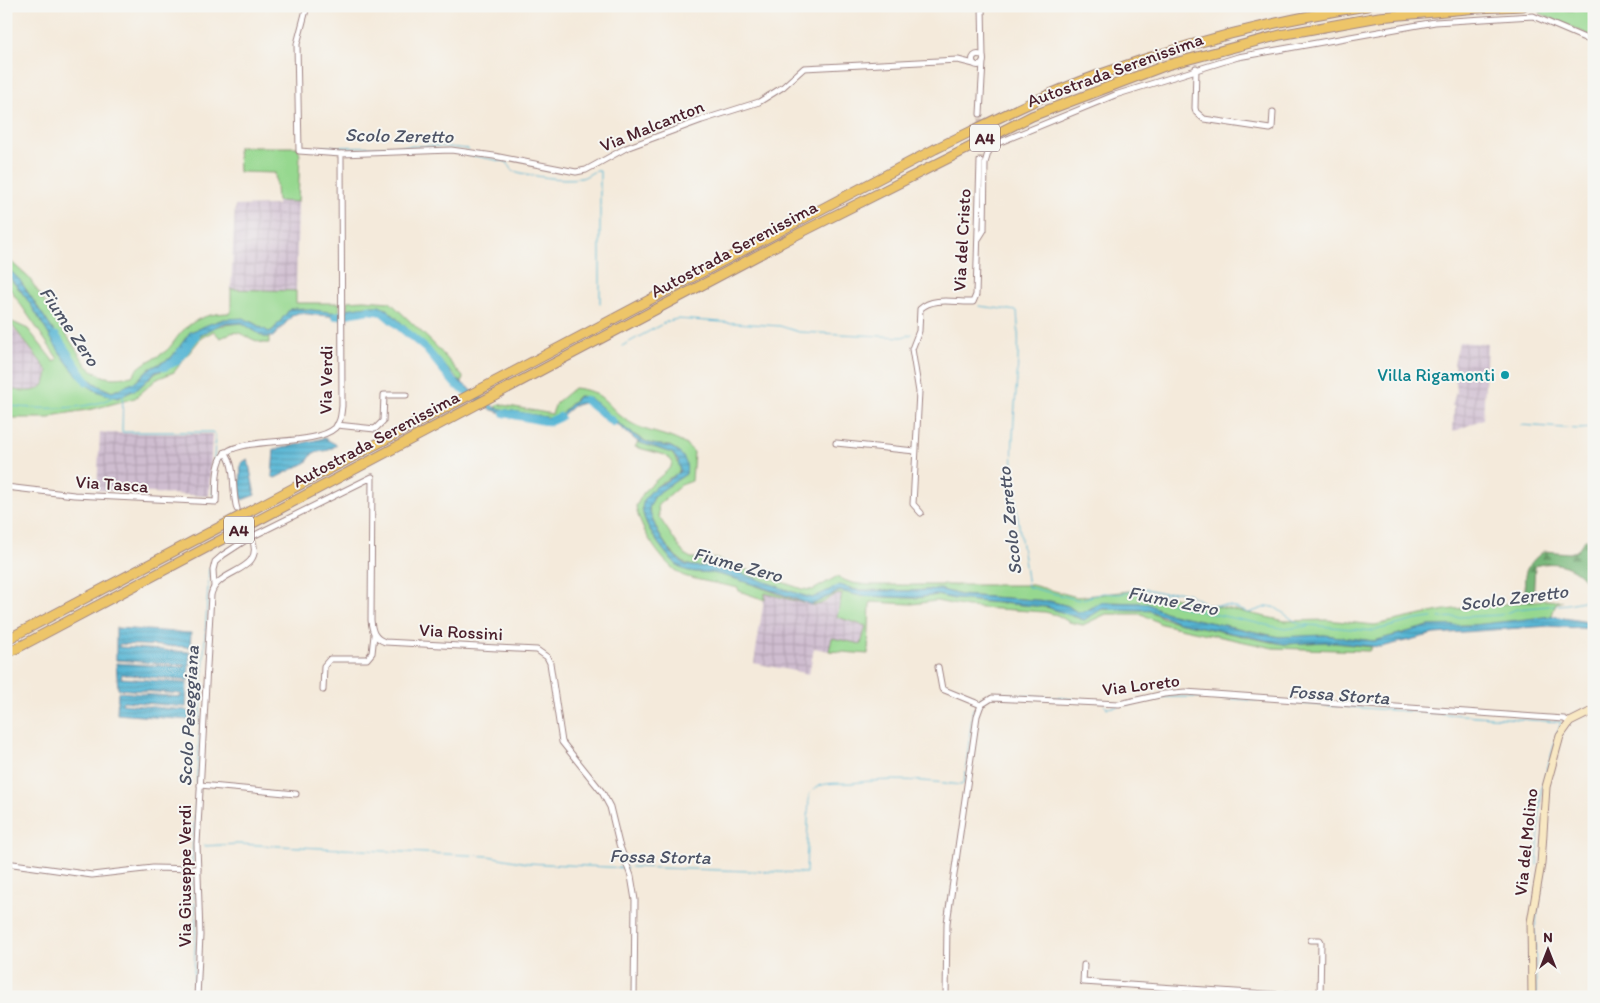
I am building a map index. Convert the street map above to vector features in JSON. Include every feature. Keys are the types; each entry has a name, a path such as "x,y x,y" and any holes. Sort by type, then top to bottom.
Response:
{"highway":[{"name":"Autostrada Serenissima","path":"6,640 935,149 1029,103 1097,75 1161,53 1232,33 1367,6"},
{"name":"Autostrada Serenissima","path":"6,654 941,160 1032,116 1099,89 1167,65 1235,45 1327,25 1430,12 1523,6"}],"street":[{"name":"Via Malcanton","path":"307,6 298,44 299,150 341,154 432,150 469,152 581,172 626,148 702,120 759,102 783,87 804,68 968,61 975,64"},
{"path":"980,114 983,60 982,6"},
{"path":"979,238 984,230 985,163 993,145 1115,95 1196,68 1238,56 1444,21 1533,16 1594,42"},
{"path":"968,61 982,48"},
{"path":"975,56 983,60"},
{"path":"975,56 975,64 982,71"},
{"path":"975,64 983,60"},
{"path":"1196,68 1194,108 1204,119 1270,129 1273,112"},
{"name":"Via Verdi","path":"226,452 242,446 272,443 328,432 337,425 342,406 341,154"},
{"name":"Via del Cristo","path":"921,513 914,504 919,392 912,349 919,331 920,309 931,302 973,302 976,295 980,161"},
{"path":"337,425 375,429 383,421 384,395 406,396"},
{"path":"836,443 915,451"},
{"path":"226,452 232,463 232,489 238,508"},
{"name":"Via Tasca","path":"6,487 74,495 216,502 219,465 226,452"},
{"path":"214,586 213,570 215,562 223,555 249,538 372,477 371,620 374,635 372,653 367,659 330,659 324,666 323,690"},
{"path":"214,586 221,579 251,562 255,550 252,539"},
{"name":"Via Giuseppe Verdi","path":"197,997 200,935 198,869 200,785 211,601 214,586"},
{"name":"Via Rossini","path":"374,635 386,642 537,650 543,653 550,663 562,742 602,792 610,806 628,867 635,900 634,997"},
{"path":"938,667 942,689 980,706 967,780 947,922 946,997"},
{"name":"Via Loreto","path":"980,706 992,698 1119,704 1164,694 1185,692 1564,719 1570,722"},
{"path":"1570,722 1594,710"},
{"name":"Via del Molino","path":"1532,997 1531,922 1541,864 1543,808 1554,753 1560,736 1570,722"},
{"path":"200,785 296,794"},
{"path":"6,863 92,875 152,868 198,869"},
{"path":"1312,940 1320,940 1321,942 1320,997"},
{"path":"1084,965 1083,982 1314,997"}],"shaded area":[{"path":"277,201 298,202 296,291 231,289 235,206 277,205"},
{"path":"6,319 48,371 47,382 40,388 31,391 6,389"},
{"path":"1459,342 1487,344 1483,419 1453,432 1454,406 1452,406 1456,392 1454,364"},
{"path":"100,433 212,434 209,496 97,490"},
{"path":"765,593 811,605 825,603 835,595 842,594 837,617 866,626 861,644 832,638 829,651 814,648 809,674 754,663"}],"green space":[{"path":"1541,9 1594,11 1594,37 1540,13"},
{"path":"238,147 298,147 300,155 298,202 277,201 275,173 239,172"},
{"path":"6,257 29,278 87,366 98,374 108,377 132,376 143,365 170,347 190,324 209,315 231,313 231,289 296,291 296,303 340,303 339,313 290,309 273,330 269,332 250,321 219,321 191,332 171,358 147,370 137,381 112,392 99,386 82,374 19,279 6,267"},
{"path":"6,274 29,301 62,354 91,387 118,398 139,388 154,374 172,366 189,343 216,326 242,323 264,337 269,337 269,343 259,342 235,332 220,338 214,331 201,338 174,372 157,379 135,398 93,409 56,415 50,418 6,418 6,389 34,391 39,389 46,379 48,371 8,320 28,329 54,362 58,359 6,283"},
{"path":"347,301 390,302 436,346 463,377 462,383 388,310 373,307 347,309"},
{"path":"574,388 594,393 631,423 672,438 688,446 694,452 692,481 681,485 658,505 659,517 684,554 691,558 716,559 802,589 813,590 836,577 852,583 869,585 1032,585 1077,597 1129,591 1153,594 1163,598 1168,596 1285,621 1327,620 1375,625 1445,610 1544,600 1563,601 1556,603 1551,618 1474,625 1429,626 1374,641 1324,635 1295,638 1279,637 1167,613 1145,603 1102,602 1084,612 1077,612 1068,606 1050,601 960,595 939,589 913,591 855,590 843,586 833,588 812,598 729,570 687,564 671,551 657,531 649,508 655,495 686,474 678,451 670,446 651,444 638,437 619,425 596,403 578,396 556,419 496,408 498,404 552,414 556,403"},
{"path":"638,442 672,453 680,466 678,474 652,490 643,506 643,513 650,530 676,564 690,571 727,576 803,603 765,593 765,600 739,591 738,588 686,577 667,563 646,534 636,506 645,490 671,467 672,461 665,455 635,447"},
{"path":"1585,539 1594,540 1594,593 1577,572 1562,565 1545,564 1535,566 1533,601 1526,602 1525,578 1531,563 1544,551 1569,553 1577,551"},
{"path":"840,591 861,596 915,598 937,595 954,599 1047,607 1084,620 1102,609 1148,610 1163,618 1178,622 1284,644 1326,642 1372,647 1369,651 1273,648 1161,624 1142,614 1106,614 1083,625 1069,622 1057,615 1045,612 967,607 936,601 912,604 870,602 868,654 829,651 832,638 861,644 866,626 837,617 842,594 838,594 820,604 811,605"}],"water":[{"path":"6,267 19,279 82,374 99,386 112,392 137,381 147,370 171,358 190,332 224,319 244,318 269,332 273,330 290,309 339,313 339,317 298,313 293,315 273,337 264,337 242,323 222,324 189,343 172,366 154,373 139,388 118,398 93,389 74,372 54,344 28,300 6,274"},
{"path":"379,306 388,310 437,357 455,378 496,408 556,419 579,396 586,397 597,403 617,422 640,439 648,443 668,446 674,449 685,461 687,467 686,474 655,495 649,508 657,531 671,552 687,565 713,566 749,576 812,598 840,585 855,590 913,591 939,589 960,595 1050,601 1068,606 1077,612 1084,612 1102,602 1146,603 1167,613 1279,637 1324,635 1374,641 1429,626 1474,625 1552,616 1594,623 1594,629 1549,626 1434,634 1381,647 1326,642 1284,644 1178,622 1148,610 1102,609 1084,620 1047,607 954,599 937,595 915,598 861,596 840,591 811,605 729,577 713,573 687,571 670,558 649,529 642,510 643,503 651,491 680,471 678,460 672,453 638,442 595,406 586,402 573,406 555,422 492,410 457,385 426,349 386,312 372,309 346,315 346,309"},
{"path":"324,438 337,445 329,450 313,453 307,462 275,478 272,476 274,450"},
{"path":"248,459 255,495 242,500 240,489 241,463"},
{"path":"116,628 191,633 190,647 119,644 119,647 190,652 188,681 122,674 121,678 187,683 186,707 123,701 122,704 185,710 190,713 189,720 117,714 118,692 181,697 181,694 118,689 116,663 184,667 185,665 116,660"}],"waterway":[{"name":"Scolo Zeretto","path":"321,147 437,146 468,149 468,151"},
{"name":"Scolo Zeretto","path":"469,155 507,162 513,171 547,178 581,178 600,171 600,304"},
{"name":"Scolo Zeretto","path":"979,306 1017,311 1018,358 1013,436 1013,474 1028,587 1079,600 1103,593 1119,594 1145,589 1164,593 1178,591 1189,594 1208,605 1230,606 1249,613 1269,606 1276,608 1299,624 1372,631 1432,618"},
{"name":"Fiume Zero","path":"336,316 369,310 382,312 426,349 455,384 466,392"},
{"name":"Scolo Zeretto","path":"622,346 668,321 677,319 780,326 799,332 902,337 912,334"},
{"name":"Fiume Zero","path":"56,336 87,382"},
{"name":"Fiume Zero","path":"164,367 177,361 196,336"},
{"name":"Scolo Peseggiana","path":"123,394 122,432 212,432 215,434 213,496"},
{"path":"6,405 30,408 77,407 104,401 114,396"},
{"name":"Fiume Zero","path":"585,400 613,422"},
{"name":"Fiume Zero","path":"504,413 549,422 560,417"},
{"path":"1521,425 1578,429 1594,428"},
{"name":"Scolo Peseggiana","path":"192,864 209,569"},
{"path":"1164,594 1164,600 1185,608 1285,629 1309,626"},
{"name":"Scolo Zeretto","path":"1439,618 1500,615 1517,609 1568,604 1592,599"},
{"name":"Fossa Storta","path":"976,701 993,693 1075,699"},
{"name":"Fossa Storta","path":"1162,697 1208,697 1561,722 1541,790 1537,865"},
{"name":"Fossa Storta","path":"1128,705 1148,700"},
{"name":"Fossa Storta","path":"1104,705 1107,708 1119,706"},
{"name":"Fossa Storta","path":"631,867 806,873 809,795 813,790 828,784 880,780 961,785 964,783 973,709"},
{"name":"Fossa Storta","path":"204,846 238,844 488,856 527,863 627,868"},
{"name":"Fossa Storta","path":"1536,997 1535,927 1544,865"},
{"name":"Scolo Peseggiana","path":"193,876 196,924 193,997"}],"tunnel":[{"path":"980,114 980,161"},
{"path":"240,515 252,539"}],"place":[{"name":"Villa Rigamonti","path":"1505,375"}]}
